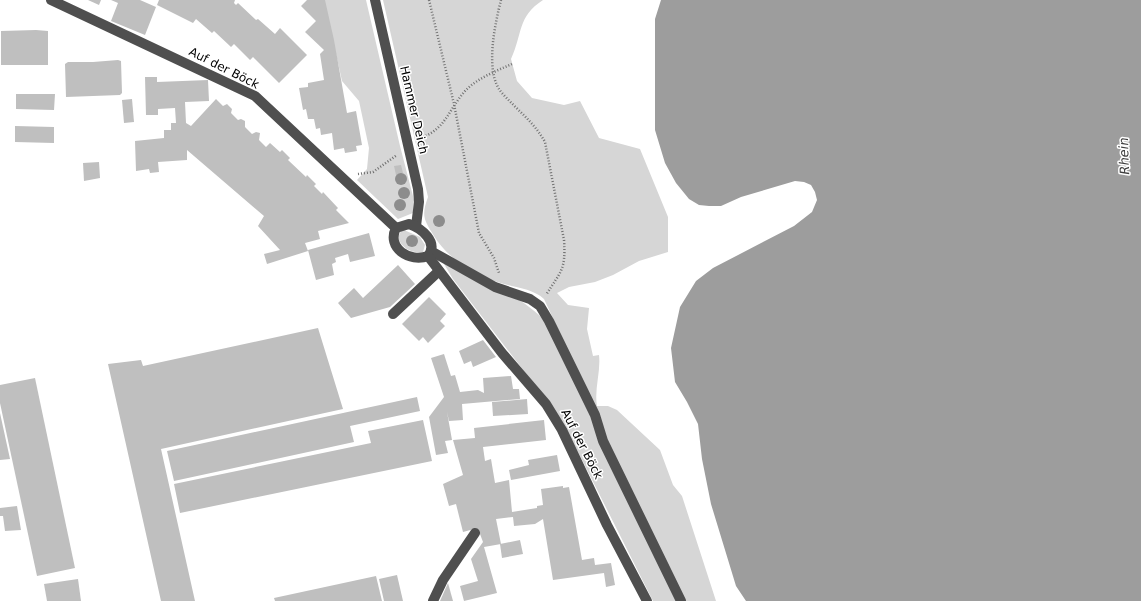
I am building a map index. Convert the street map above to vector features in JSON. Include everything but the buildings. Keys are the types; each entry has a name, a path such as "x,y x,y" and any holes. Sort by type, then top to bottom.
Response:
{"street":[{"name":"Auf der Böck","path":"51,0 255,96 396,228"},
{"name":"Hammer Deich","path":"375,0 418,189 419,202 416,226"},
{"path":"416,226 409,224 396,228 394,240 398,250 415,258 430,253 502,289 530,299 540,306 596,415 603,441 680,601"},
{"name":"Auf der Böck","path":"416,226 428,237 430,253 439,271 502,353 546,404 562,430 607,525 647,601"},
{"path":"394,314 439,271"},
{"path":"433,601 443,580 475,533"}],"path":[{"path":"429,0 454,104 479,233 494,258 502,289"},
{"path":"501,0 497,16 493,73 495,82 502,92 537,128 545,142 564,240 564,269 540,306"},
{"path":"342,179 352,175 373,172 409,147 412,141 441,126 454,104 467,89 493,73 512,64"}],"shaded area":[{"path":"324,0 366,0 414,200 413,213 398,219 357,180 367,169 369,148 359,101 342,81"},
{"path":"383,0 543,0 535,6 525,19 511,59 517,81 532,98 564,105 580,101 599,138 640,149 668,217 668,252 639,261 613,275 595,282 569,287 557,293 568,305 589,308 587,329 593,356 599,355 596,393 597,406 608,406 617,410 660,450 673,485 682,496 716,601 683,601 605,438 602,423 544,299 530,291 484,277 464,266 447,253 428,226 424,213 428,197"},
{"path":"404,230 420,237 425,245 423,252 411,251 404,247 399,241 398,237 401,231"},
{"path":"447,263 514,297 527,305 549,325 678,601 653,601 573,442 554,410 453,279 444,264"}],"water":[{"name":"Rhein","path":"661,0 1141,0 1141,601 746,601 736,586 711,504 702,459 698,424 675,382 671,348 680,307 696,281 713,268 794,226 812,212 817,200 811,185 804,182 795,181 741,197 721,206 699,205 689,199 676,183 665,163 655,130 655,19"}]}
